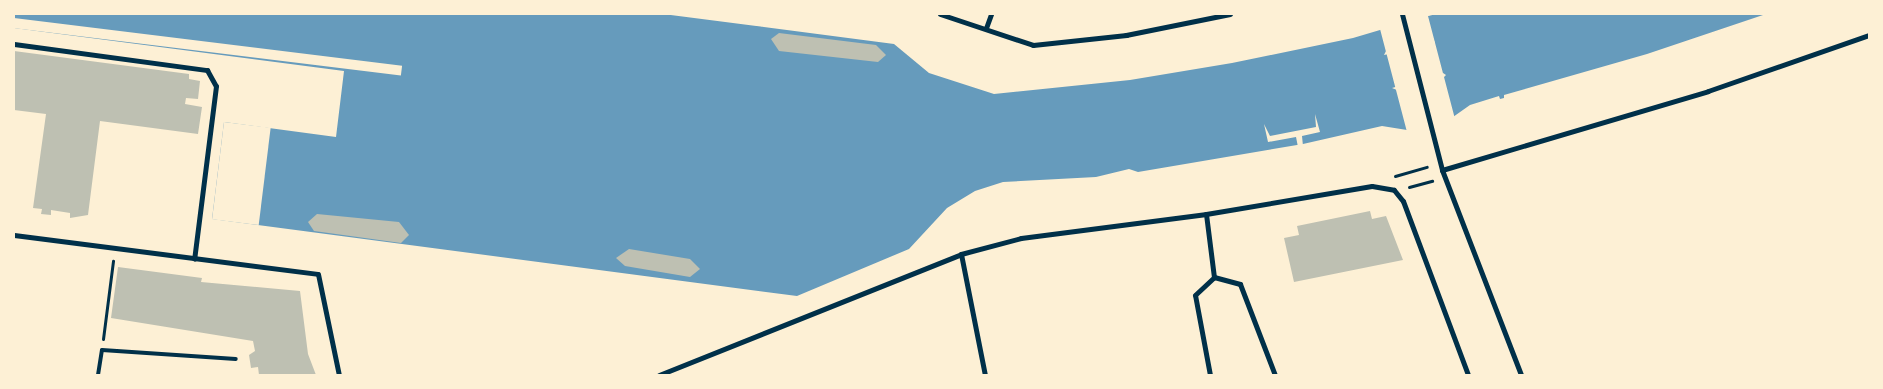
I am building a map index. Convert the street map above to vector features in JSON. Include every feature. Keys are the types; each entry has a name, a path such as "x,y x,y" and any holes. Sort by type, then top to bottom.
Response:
{"street":[{"path":"940,14 1033,45 1126,35 1230,14"},
{"path":"986,28 991,14"},
{"path":"1402,14 1440,164 1520,375"},
{"path":"1442,170 1708,91 1869,35"},
{"path":"14,44 207,70 216,86 194,259"},
{"path":"659,375 961,254 1021,238 1206,214 1372,186 1394,190 1403,201 1468,375"},
{"path":"1206,214 1214,276"},
{"path":"14,235 318,274 340,375"},
{"path":"961,254 985,375"},
{"path":"1210,375 1196,295 1214,276"},
{"path":"1214,276 1240,284 1275,375"}],"lane":[{"path":"98,375 102,350 236,359"}],"path":[{"path":"1372,186 1400,174 1440,164"},
{"path":"1394,190 1446,178"},
{"path":"102,350 115,249"}],"water":[{"path":"14,14 663,14 894,44 929,73 994,94 1130,80 1232,63 1353,38 1434,14 1766,14 1647,54 1504,95 1504,98 1500,99 1499,96 1470,105 1453,117 1407,130 1382,126 1303,144 1138,172 1129,169 1096,177 1003,182 975,191 947,208 909,249 797,296 212,219 224,122 336,137 344,71 14,28","holes":["1433,38 1435,43 1384,55 1386,51","1443,73 1446,75 1443,78 1397,90 1392,88"]}],"pier":[{"path":"1424,14 1437,14 1428,16 1455,119 1407,132 1380,29 1365,30"},
{"path":"14,18 402,66 401,76 14,28"},
{"path":"1315,114 1320,132 1302,136 1303,146 1298,147 1296,137 1268,142 1264,124 1270,136 1316,127"},
{"path":"224,122 271,128 259,225 212,219"}],"building":[{"path":"779,33 876,45 886,55 878,62 779,51 771,39"},
{"path":"14,51 189,74 189,79 200,81 198,99 186,98 185,104 202,107 198,134 100,121 88,215 70,218 70,213 51,210 51,215 41,214 42,209 33,208 46,114 14,110"},
{"path":"1370,211 1372,219 1386,216 1403,260 1294,282 1284,238 1299,235 1297,226"},
{"path":"317,214 399,222 409,235 401,243 314,231 308,222"},
{"path":"629,249 690,259 700,269 690,277 625,266 616,258"},
{"path":"118,267 202,278 201,282 300,291 308,354 316,375 259,375 258,367 251,368 249,355 255,351 253,341 111,318"}]}
